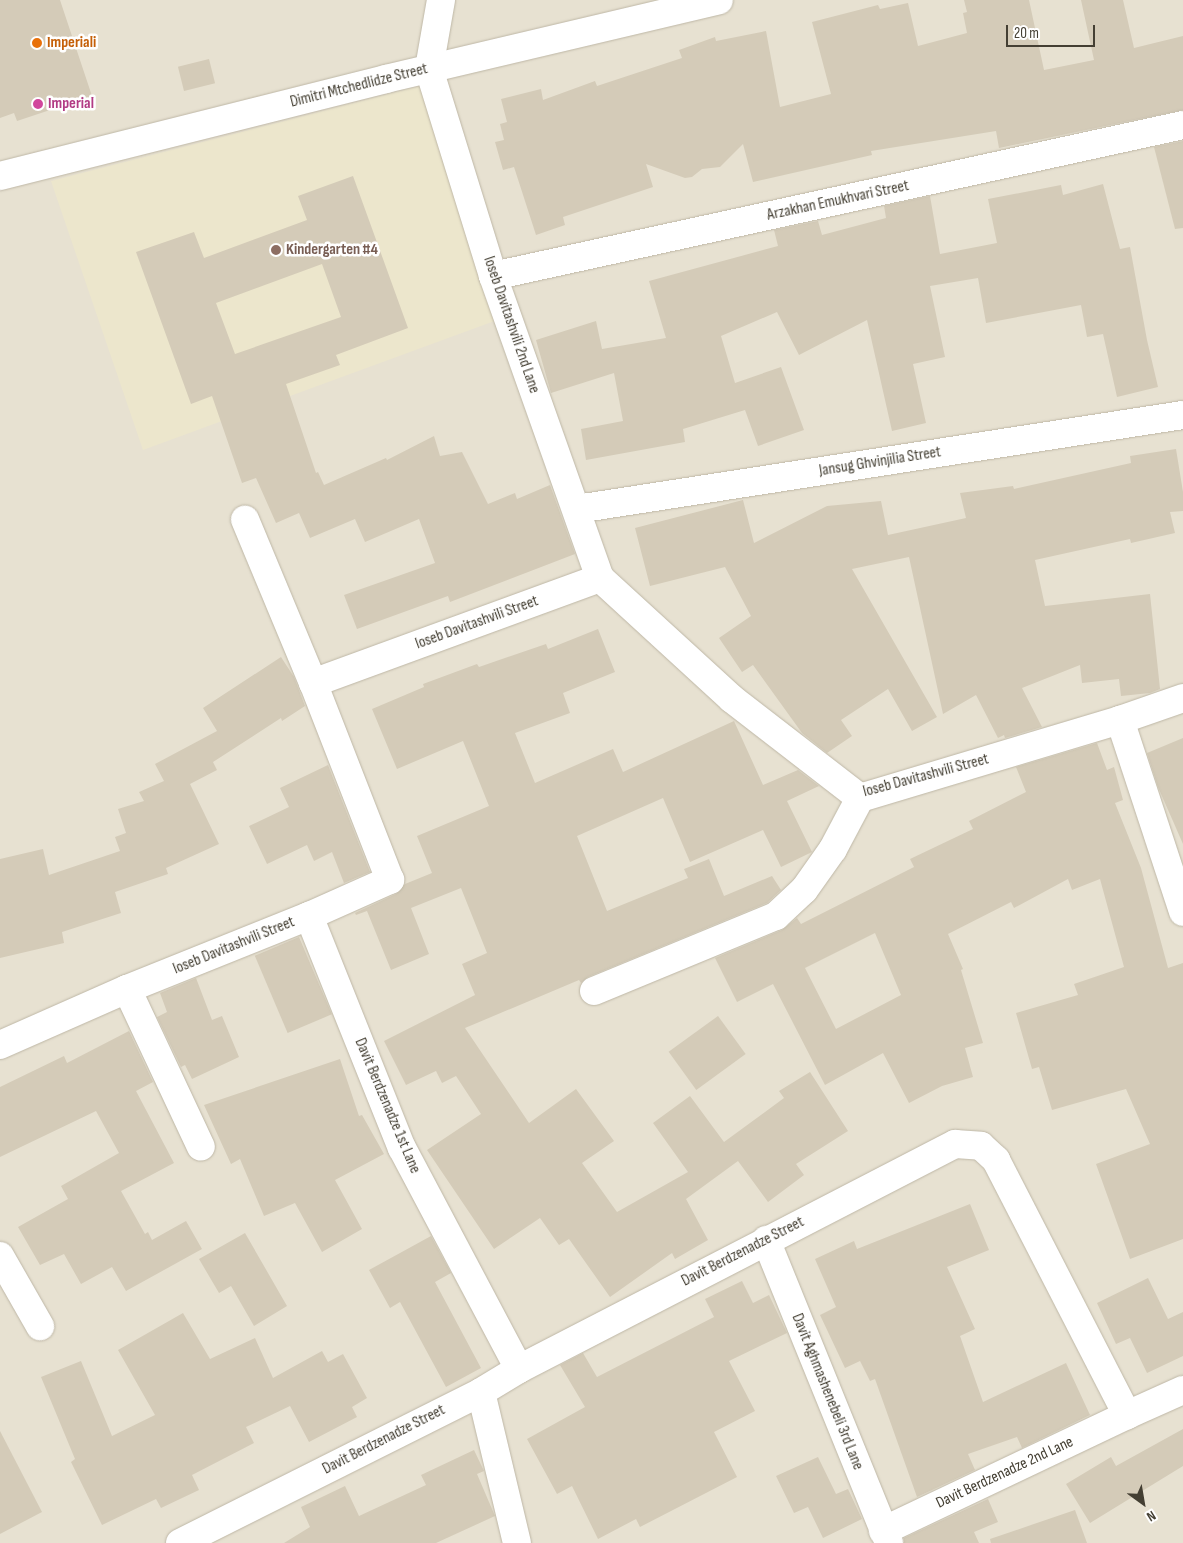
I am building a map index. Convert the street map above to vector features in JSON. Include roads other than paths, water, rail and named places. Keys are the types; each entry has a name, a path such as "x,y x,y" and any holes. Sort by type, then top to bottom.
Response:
{"street":[{"path":"429,69 441,0"},
{"name":"Dimitri Mtchedlidze Street","path":"0,176 429,69 719,0"},
{"name":"Ioseb Davitashvili 2nd Lane","path":"429,69 492,276 577,509 600,578"},
{"name":"Arzakhan Emukhvari Street","path":"492,276 1183,125"},
{"name":"Jansug Ghvinjilia Street","path":"577,509 1183,415"},
{"path":"245,520 313,683"},
{"name":"Ioseb Davitashvili Street","path":"0,1045 127,989 309,916 390,880 313,683 600,578 732,699 860,798 1120,720 1183,698"},
{"path":"1120,720 1183,912"},
{"path":"594,991 776,916 804,890 828,856 860,798"},
{"name":"Davit Berdzenadze 1st Lane","path":"309,916 402,1148 519,1369"},
{"path":"127,989 201,1147"},
{"name":"Davit Berdzenadze Street","path":"180,1543 481,1392 519,1369 955,1144 981,1146 996,1160 1127,1415"},
{"name":"Davit Aghmashenebeli 3rd Lane","path":"766,1240 886,1537"},
{"path":"0,1256 40,1326"},
{"path":"1127,1415 1183,1390"},
{"path":"481,1392 518,1543"},
{"name":"Davit Berdzenadze 2nd Lane","path":"886,1537 1127,1415"}],"place":[{"name":"Imperiali","path":"37,43"},
{"name":"Imperial","path":"38,104"},
{"name":"Kindergarten #4","path":"276,250"}]}
